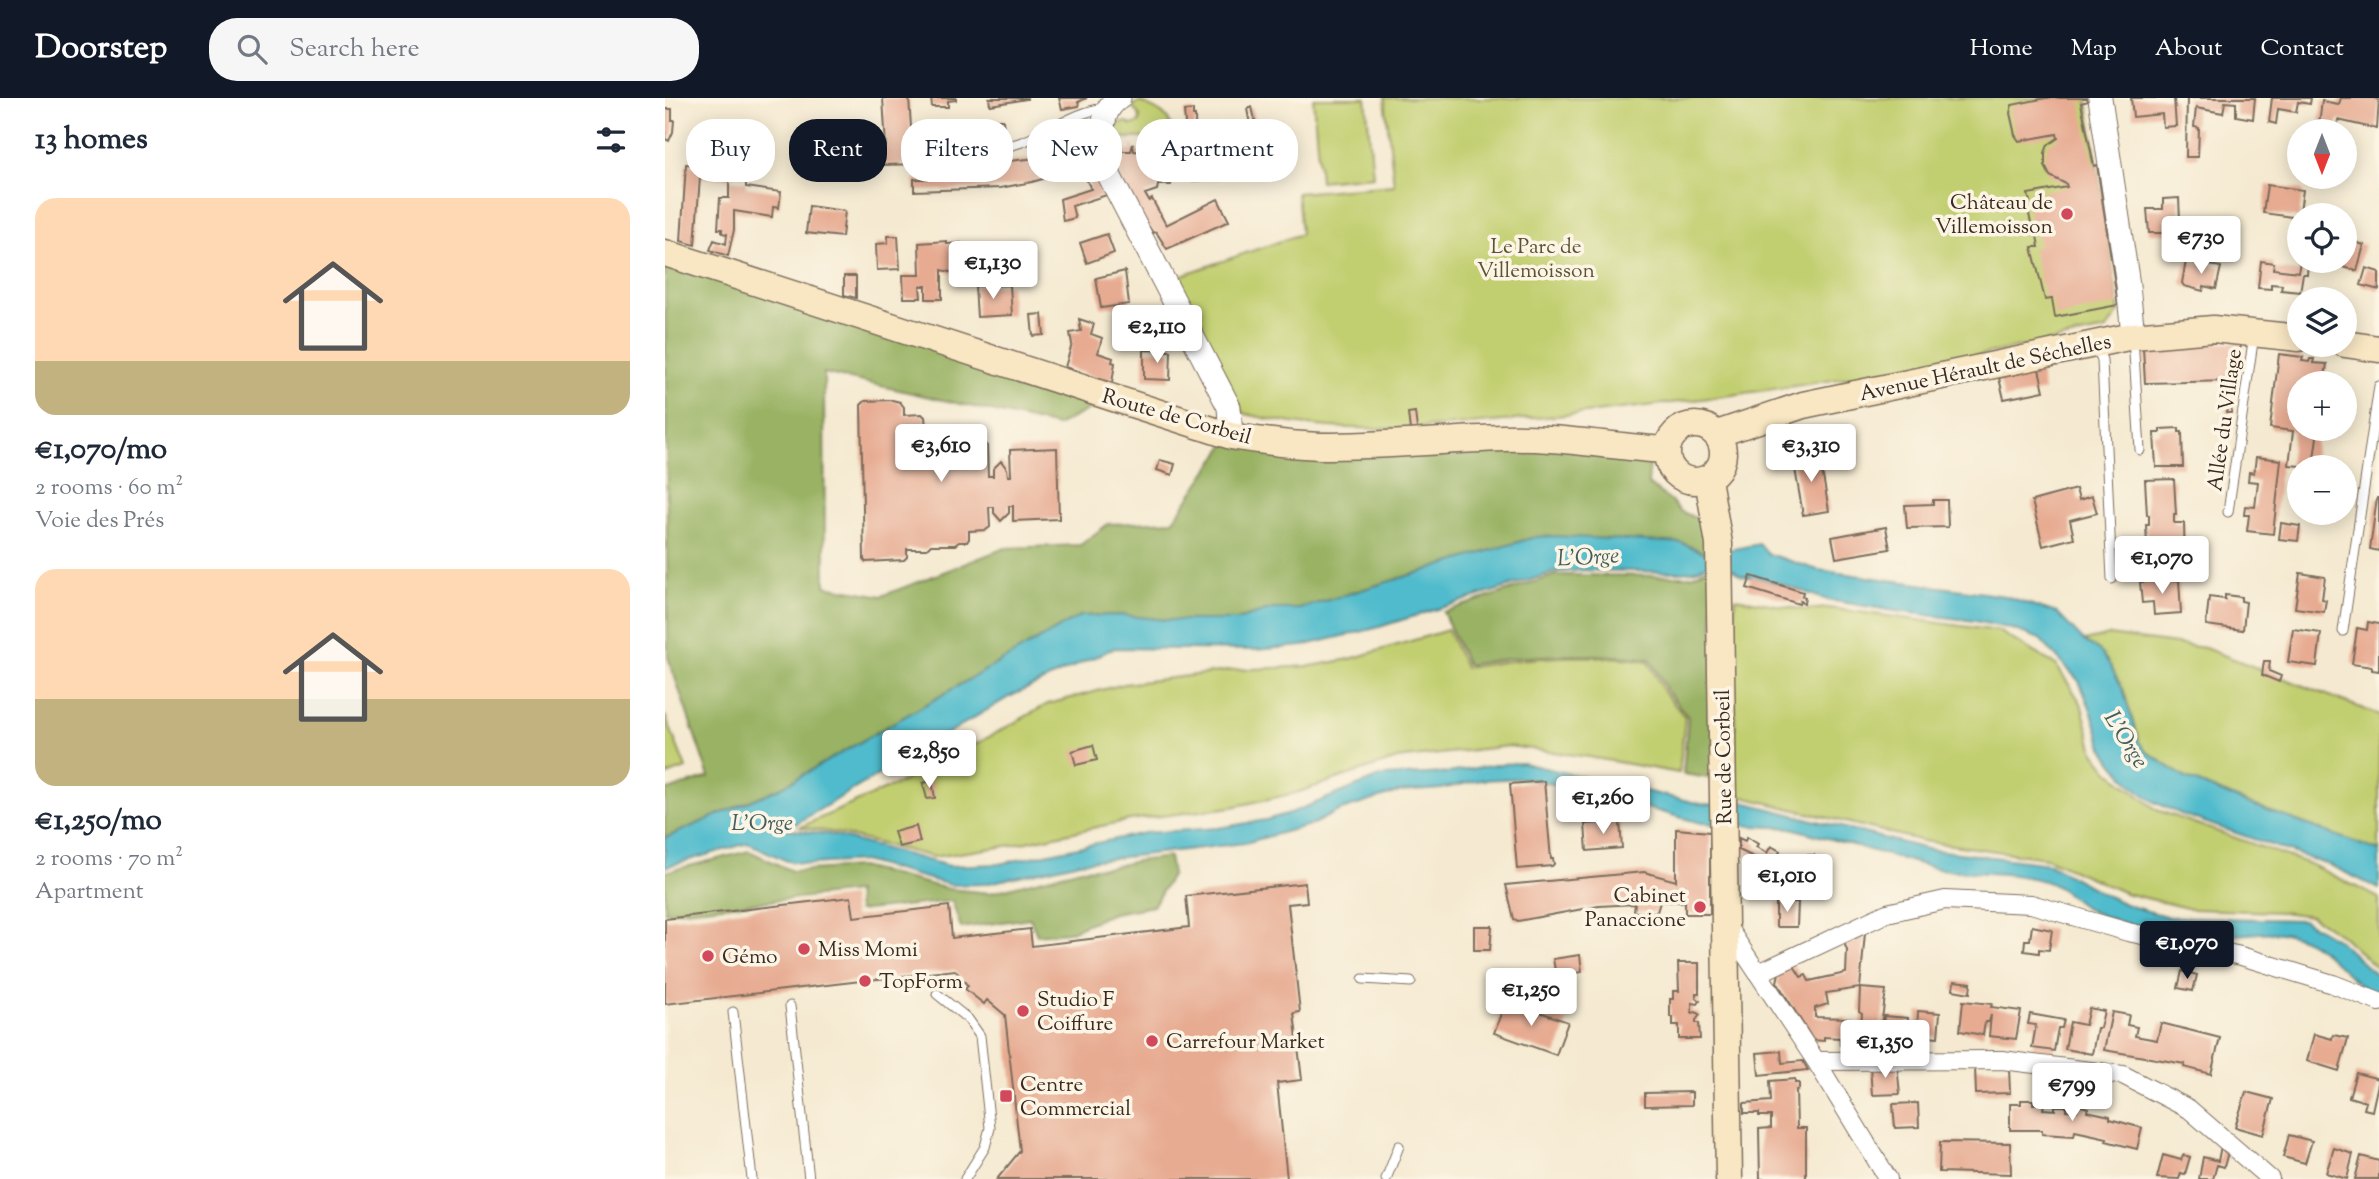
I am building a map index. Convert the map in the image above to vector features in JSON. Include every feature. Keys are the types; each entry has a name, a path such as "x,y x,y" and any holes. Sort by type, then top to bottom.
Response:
{"main road":[{"name":"Route de Corbeil","path":"665,253 1231,436 1319,446 1504,438 1579,440 1667,450"},
{"name":"Avenue Hérault de Séchelles","path":"1717,434 1804,405 2133,336 2213,329 2287,337"},
{"path":"2357,346 2379,349"},
{"path":"1687,426 1703,426 1717,434 1721,441 1723,458 1716,472 1708,479 1693,481 1679,475 1669,464 1667,450 1674,435 1687,426"},
{"name":"Rue de Corbeil","path":"1708,479 1719,544 1720,572 1729,1179"}],"street":[{"path":"2100,98 2133,336"},
{"path":"1113,103 1103,118 1110,177 1229,407 1231,436"},
{"path":"1759,973 1887,913 1945,900 2031,904 2128,932 2241,956 2333,984 2379,1002"},
{"path":"1725,923 1816,1061 1888,1179"},
{"path":"1816,1061 2002,1060 2123,1075 2189,1109 2270,1179"}],"lane":[{"path":"1013,144 1087,110 1113,103"},
{"name":"Allée du Village","path":"2228,512 2254,333"},
{"path":"2133,336 2133,376 2140,450"},
{"path":"2095,344 2102,360 2112,579"},
{"path":"2343,631 2379,386"},
{"path":"1363,979 1411,982"},
{"path":"937,994 968,1019 980,1036 990,1128 985,1147 965,1179"},
{"path":"790,1006 809,1179"},
{"path":"733,1012 752,1179"},
{"path":"1386,1179 1399,1146"}],"green space":[{"path":"1313,98 1366,98 1373,176 1320,181"},
{"name":"Le Parc de Villemoisson","path":"1385,98 2087,98 2119,312 2106,330 2037,344 1827,381 1616,410 1471,424 1396,428 1321,426 1246,414 1242,412 1176,277 1301,234 1297,193 1394,185"},
{"path":"1140,102 1159,111 1167,119 1140,119 1132,106"},
{"path":"1122,123 1136,124 1136,138 1122,138"},
{"path":"665,253 1111,398 1057,426 824,373 825,586 882,596 1005,548 1080,545 1108,524 1173,521 1231,436 1651,449 1648,484 1680,511 1700,520 1710,552 1703,552 1682,543 1535,537 1299,609 1273,609 1237,620 1080,616 780,788 665,838 665,791 709,777 668,657"},
{"path":"1705,569 1713,569 1715,779 1683,774 1688,717 1667,691 1650,659 1558,655 1467,665 1443,612 1556,575 1692,576"},
{"path":"1735,598 1805,610 1828,608 1998,631 2056,665 2081,703 2094,752 2110,772 2157,810 2312,865 2379,898 2379,970 2341,935 2311,916 2282,912 2191,909 2125,893 2046,858 1923,841 1735,795"},
{"path":"1448,630 1465,668 1557,657 1648,661 1664,692 1685,717 1679,773 1509,746 1397,759 1296,793 1232,807 1130,820 1013,845 933,857 837,833 800,827 933,768 1048,704 1124,684 1235,670 1311,666 1350,659"},
{"path":"2109,635 2205,648 2379,715 2379,851 2184,777 2146,751 2139,742 2123,689 2084,641"},
{"path":"665,715 686,768 665,776"},
{"path":"749,851 792,871 860,867 949,889 990,893 1081,869 1169,857 1172,874 1153,906 1113,913 1068,932 1037,935 1030,918 961,928 952,901 858,911 856,892 665,912 665,872"}],"water":[{"name":"L'Orge","path":"1535,537 1682,543 1703,552 1759,544 1769,554 1818,570 2005,596 2057,613 2084,641 2100,651 2110,665 2123,689 2139,742 2146,751 2184,777 2379,851 2379,889 2332,866 2181,814 2154,802 2133,786 2113,763 2103,747 2079,681 2040,639 2012,629 1975,621 1828,600 1778,583 1740,575 1734,570 1704,566 1693,571 1678,572 1556,572 1376,628 1302,646 1254,650 1114,648 1009,697 787,829 833,835 949,866 999,864 1144,833 1218,828 1266,820 1382,776 1448,773 1523,763 1701,804 1738,805 1743,802 1926,849 2049,864 2107,896 2169,917 2303,920 2338,940 2379,978 2379,995 2357,982 2320,949 2298,937 2282,933 2200,936 2158,932 2096,913 2050,883 2036,879 1934,868 1791,828 1701,823 1525,778 1481,780 1441,789 1399,792 1338,811 1313,824 1245,843 1080,862 985,884 951,885 863,861 810,864 787,861 748,843 665,867 665,838 780,788 1080,616 1237,620 1273,609 1299,609"}],"building":[{"path":"883,98 909,98 910,119 901,119 901,164 887,165 887,119 884,119"},
{"path":"931,98 956,100 948,101 948,107 932,107"},
{"path":"989,98 1027,98 1027,99 990,105"},
{"path":"1059,98 1087,98 1078,102 1079,106 1062,109"},
{"name":"Château de Villemoisson","path":"2046,98 2087,98 2088,101 2081,103 2094,166 2097,165 2118,305 2055,317 2052,299 2045,300 2032,247 2039,247 2036,230 2031,223 2027,205 2030,202 2028,194 2067,187 2050,176 2045,166 2048,145 2058,138 2057,134 2019,141 2010,113 2012,105"},
{"path":"2131,98 2174,98 2176,126 2163,127 2162,114 2133,117"},
{"path":"2187,98 2255,98 2253,119 2236,116 2236,103 2225,102 2223,113 2196,108 2194,127 2199,128 2198,157 2186,157"},
{"path":"2272,98 2311,98 2310,104 2298,102 2296,112 2278,109 2276,124 2269,122"},
{"path":"2341,98 2379,100 2377,129 2357,124 2357,119 2320,119 2322,101 2339,104"},
{"path":"1252,107 1255,119 1249,119 1247,109"},
{"path":"665,109 672,109 674,120 669,141 665,139"},
{"path":"1193,110 1195,119 1185,119 1184,111"},
{"path":"1133,144 1136,182 1171,182 1171,185 1158,185 1157,190 1145,194 1149,201 1152,199 1166,225 1218,199 1229,221 1167,249 1156,232 1153,233 1121,184 1122,151 1131,151"},
{"path":"1027,159 1027,182 1032,182 1000,188 914,191 914,182 1013,182 1013,161"},
{"path":"686,164 686,182 700,182 695,245 681,241"},
{"path":"729,182 746,182 746,187 781,192 779,208 773,207 772,217 734,211 734,230 728,256 710,250 714,240 726,244 727,234 718,229 720,198 729,198"},
{"path":"1088,182 1101,182 1107,195 1072,206 1075,218 1063,221 1060,199 1091,189"},
{"path":"2267,185 2303,190 2301,203 2287,203 2287,216 2263,213"},
{"path":"2179,198 2180,220 2196,220 2196,237 2205,240 2205,244 2181,240 2180,233 2149,233 2147,209 2163,209 2163,199"},
{"path":"809,206 845,211 842,237 806,233"},
{"path":"1107,234 1114,253 1087,263 1080,243"},
{"path":"888,236 898,236 900,269 877,270 876,244 888,243"},
{"path":"947,241 947,244 961,243 962,270 958,274 942,270 942,299 926,299 926,286 920,286 921,298 904,298 903,275 920,275 919,243"},
{"path":"2357,243 2364,245 2357,271"},
{"path":"2186,261 2221,267 2216,289 2204,286 2203,291 2184,286 2182,283"},
{"path":"2261,261 2274,263 2273,269 2287,271 2287,273 2307,273 2303,274 2301,287 2287,287 2287,291 2281,290 2282,285 2271,284 2271,289 2258,288"},
{"path":"2366,268 2379,272 2379,290 2361,285"},
{"path":"1125,271 1129,304 1101,308 1096,278"},
{"path":"844,276 856,276 856,298 844,295"},
{"path":"1010,285 1012,315 977,317 975,286"},
{"path":"1042,314 1044,335 1033,336 1031,315"},
{"path":"1079,319 1094,324 1091,334 1102,338 1098,353 1113,358 1112,362 1115,363 1112,383 1065,367 1072,344 1070,333 1081,331"},
{"path":"2241,343 2231,413 2226,413 2231,381 2145,383 2143,347"},
{"path":"1144,350 1171,351 1170,380 1144,379"},
{"path":"2279,354 2303,357 2302,361 2309,362 2314,359 2313,363 2327,364 2326,371 2287,371 2287,430 2270,428"},
{"path":"2039,369 2044,391 2004,399 1999,378"},
{"path":"865,401 900,402 904,407 904,415 922,414 926,427 952,427 967,434 967,442 983,442 987,446 988,476 993,476 993,469 1001,461 1008,476 1011,476 1010,450 1057,448 1059,519 1013,521 1013,506 1009,506 1009,513 1001,521 994,513 994,507 989,507 990,527 986,530 969,531 967,542 931,545 927,549 907,549 907,557 904,560 866,562 861,405"},
{"path":"1415,412 1417,429 1410,430 1408,413"},
{"path":"2179,428 2179,432 2182,432 2183,467 2156,467 2154,433 2160,433 2160,429"},
{"path":"2292,441 2316,441 2315,455 2290,455"},
{"path":"1819,453 1829,511 1803,515 1793,457"},
{"path":"2256,457 2281,460 2273,534 2247,531 2249,515 2244,515 2245,506 2255,507 2258,482 2248,481 2249,472 2254,473"},
{"path":"1160,460 1175,464 1172,475 1157,470"},
{"path":"2174,479 2174,523 2184,523 2185,563 2148,565 2146,525 2149,525 2149,515 2145,480"},
{"path":"2076,489 2079,500 2092,496 2097,513 2070,520 2074,538 2043,546 2032,501"},
{"path":"2379,498 2379,551 2370,549"},
{"path":"1933,500 1947,500 1948,527 1907,528 1905,505 1933,504"},
{"path":"2281,523 2300,526 2298,541 2279,539"},
{"path":"1886,527 1890,549 1836,558 1832,537"},
{"path":"2300,573 2325,577 2322,599 2326,600 2324,612 2295,608"},
{"path":"1751,576 1803,592 1804,603 1800,601 1799,604 1747,588"},
{"path":"2179,580 2181,613 2154,615 2153,602 2142,603 2140,582"},
{"path":"2225,595 2241,597 2241,601 2246,602 2243,630 2206,625 2209,597 2225,599"},
{"path":"2368,622 2379,624 2379,671 2372,670 2372,667 2352,664 2357,628 2367,630"},
{"path":"2293,629 2321,633 2317,666 2288,662"},
{"path":"2264,661 2270,661 2269,671 2281,676 2279,682 2262,675"},
{"path":"1093,745 1097,760 1076,765 1072,751"},
{"path":"932,781 935,798 927,799 923,783"},
{"path":"1544,781 1551,859 1554,864 1517,869 1510,784"},
{"path":"1567,787 1594,794 1588,815 1562,806"},
{"path":"1620,822 1622,848 1587,851 1585,824"},
{"path":"916,826 920,842 899,847 894,832"},
{"path":"1676,829 1710,832 1710,914 1685,914 1685,902 1660,902 1657,912 1634,912 1635,904 1599,906 1518,921 1514,919 1506,885 1644,872 1676,881"},
{"path":"1747,837 1758,844 1756,847 1767,853 1771,846 1780,851 1776,868 1739,850 1739,838 1745,841"},
{"path":"1801,855 1814,855 1814,867 1801,868"},
{"name":"Carrefour Market","path":"1305,883 1307,902 1288,904 1300,1012 1294,1013 1302,1080 1277,1083 1287,1179 997,1179 1020,1151 1005,1015 987,1000 984,1004 965,989 968,986 955,970 665,1004 665,919 851,897 854,917 949,906 952,938 1030,929 1032,946 1189,927 1186,896"},
{"path":"1776,902 1798,902 1797,927 1776,927"},
{"path":"1474,926 1492,926 1490,950 1474,950"},
{"path":"2032,926 2052,930 2049,950 2039,949 2039,953 2024,951 2025,940 2030,940"},
{"path":"1865,933 1860,988 1826,993 1828,1004 1815,1008 1815,1017 1847,1018 1847,1022 1856,1022 1855,1046 1840,1045 1840,1038 1824,1037 1824,1041 1813,1040 1777,982 1779,973 1794,966 1801,977 1806,975 1809,981 1846,973 1847,950 1844,943"},
{"path":"1580,955 1582,972 1556,976 1553,959"},
{"path":"1678,963 1699,963 1699,993 1696,993 1696,997 1700,1001 1698,1004 1692,1003 1692,1013 1700,1015 1696,1023 1699,1023 1700,1039 1679,1039 1679,1025 1673,1025 1673,1017 1670,1017 1670,999 1673,999 1673,991 1679,991"},
{"path":"2182,971 2197,975 2193,991 2178,988"},
{"path":"1954,981 1971,983 1970,993 1953,990"},
{"path":"1860,988 1886,990 1879,1040 1860,1038"},
{"path":"1506,1000 1568,1022 1556,1055 1494,1033"},
{"path":"1963,1001 2021,1011 2016,1039 1989,1036 1991,1015 1989,1022 1985,1022 1983,1035 1960,1031"},
{"path":"2089,1008 2104,1011 2100,1028 2097,1028 2092,1054 2065,1049 2070,1022 2085,1025"},
{"path":"1918,1011 1940,1013 1938,1037 1917,1035"},
{"path":"2112,1012 2129,1015 2127,1025 2137,1027 2135,1036 2157,1040 2161,1023 2220,1038 2211,1074 2184,1067 2185,1064 2104,1050"},
{"path":"2030,1014 2064,1020 2062,1028 2058,1028 2054,1051 2032,1048 2036,1025 2028,1024"},
{"path":"1884,1016 1908,1018 1906,1042 1889,1040 1889,1028 1883,1028"},
{"path":"2314,1034 2332,1039 2333,1035 2348,1038 2339,1071 2307,1061"},
{"path":"1781,1051 1782,1063 1803,1061 1808,1070 1759,1075 1757,1053"},
{"path":"1870,1065 1897,1065 1900,1094 1872,1095"},
{"path":"1975,1067 2009,1068 2010,1093 1976,1094"},
{"path":"2356,1073 2379,1079 2372,1111 2364,1109 2366,1102 2349,1097"},
{"path":"1795,1079 1795,1083 1799,1083 1799,1089 1796,1090 1797,1128 1806,1128 1806,1179 1760,1179 1759,1129 1771,1128 1771,1116 1744,1113 1744,1103 1771,1101 1770,1081"},
{"path":"1692,1092 1692,1105 1645,1106 1645,1093"},
{"path":"2246,1092 2273,1099 2263,1135 2235,1127"},
{"path":"2021,1100 2044,1104 2043,1109 2055,1110 2055,1106 2066,1106 2066,1110 2077,1111 2078,1105 2088,1108 2087,1111 2142,1128 2137,1149 2106,1141 2107,1138 2075,1131 2074,1136 2042,1134 2042,1130 2010,1130 2010,1104 2021,1104"},
{"path":"1918,1103 1919,1127 1895,1128 1893,1104"},
{"path":"2289,1135 2312,1141 2305,1163 2283,1157"},
{"path":"1940,1142 2010,1143 2011,1174 1939,1172"},
{"path":"2221,1146 2228,1152 2224,1167 2217,1165 2213,1179 2199,1179 2203,1157 2218,1161"},
{"path":"2334,1148 2353,1154 2347,1179 2326,1173"},
{"path":"2163,1155 2181,1160 2183,1155 2190,1157 2185,1174 2181,1173 2179,1179 2157,1178"},
{"path":"2361,1156 2379,1161 2379,1179 2355,1179"}],"place":[{"name":"Château de Villemoisson","path":"2067,214"},
{"name":"Cabinet Panaccione","path":"1700,907"},
{"name":"Miss Momi","path":"804,949"},
{"name":"Gémo","path":"708,956"},
{"name":"TopForm","path":"865,981"},
{"name":"Studio F Coiffure","path":"1023,1011"},
{"name":"Carrefour Market","path":"1152,1041"},
{"name":"Centre Commercial","path":"1006,1096"}]}
